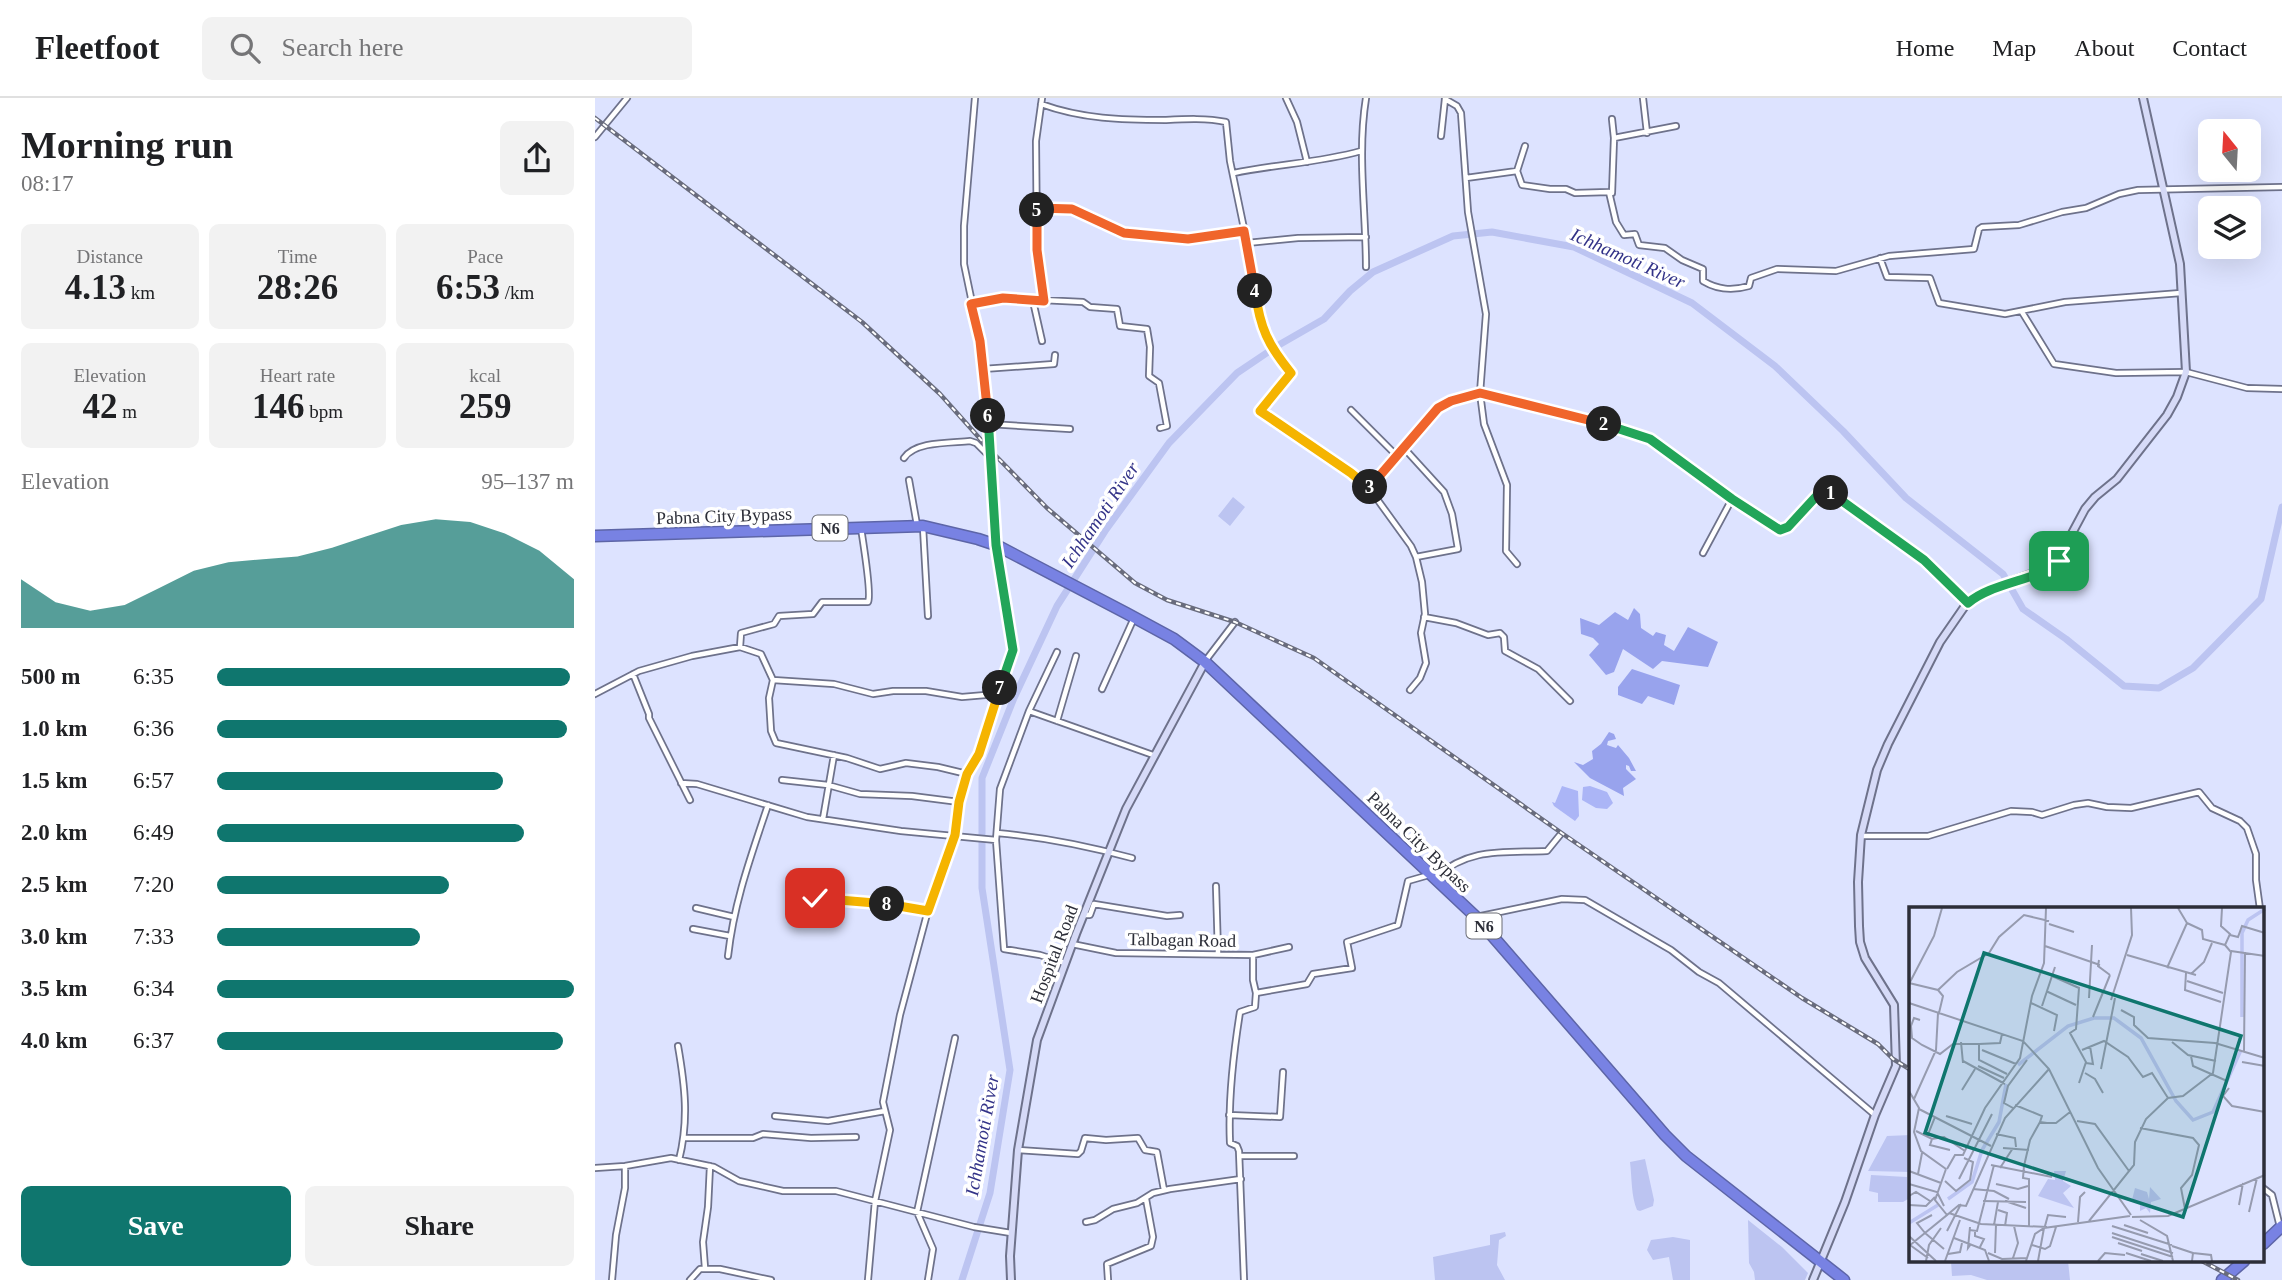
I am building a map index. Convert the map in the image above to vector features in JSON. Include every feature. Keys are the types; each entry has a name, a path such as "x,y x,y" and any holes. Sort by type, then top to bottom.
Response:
{"highway":[{"name":"Pabna City Bypass","path":"595,536 920,526 996,545 1174,639 1205,662 1476,917 1665,1135 1703,1170 1845,1280"},
{"path":"2265,1242 2281,1227"},
{"path":"2222,1280 2243,1262"}],"main road":[{"path":"1813,1280 1896,1066 1895,1005 1865,958 1860,942 1858,882 1861,836 1877,770 1940,642 1968,603 1997,586 2050,568 2059,561 2085,509 2117,479 2167,415 2186,372 2180,264 2143,98"},
{"name":"Hospital Road","path":"1011,1280 1009,1274 1018,1150 1037,1040 1126,809 1205,662"}],"street":[{"path":"595,137 627,98"},
{"path":"868,1280 875,1202 889,1139 890,1125 883,1102 901,1015 928,911 955,835 959,802 967,774 979,754 1013,650 996,545 992,459 980,341 964,264 964,226 975,98"},
{"path":"1286,98 1297,122 1307,162"},
{"path":"1366,98 1361,152 1366,267"},
{"path":"1441,136 1445,98 1457,106 1461,113 1470,225 1486,314 1480,393 1484,424 1507,485 1506,550 1517,564"},
{"path":"1643,98 1647,133"},
{"path":"1044,301 1037,250 1036,141 1042,101 1064,112 1102,119 1225,121 1258,315 1269,343 1291,373 1260,411 1369,488 1401,531 1416,557 1422,582 1424,617 1421,629 1426,663 1420,678 1410,690"},
{"path":"1612,119 1612,193 1616,222 1624,236 1635,234 1639,245 1665,248 1682,260 1703,269 1703,281 1716,288 1737,289 1749,286 1751,278 1777,269 1836,271 1899,254 1974,249 1979,229 2019,225 2086,208 2119,194 2138,190 2282,187"},
{"path":"1614,138 1676,126"},
{"path":"1525,146 1517,171 1522,185 1566,189 1575,194 1603,191 1612,193"},
{"path":"1234,173 1332,160 1361,152"},
{"path":"1466,178 1517,171"},
{"path":"1037,208 1072,209 1124,233 1188,239 1244,231"},
{"path":"1247,243 1298,238 1366,237"},
{"path":"1880,258 1887,277 1930,278 1939,303 2005,314 2065,302 2181,293"},
{"path":"971,304 1003,298 1083,302 1090,307 1115,308 1120,326 1149,330 1149,376 1159,383 1167,426 1160,428"},
{"path":"1033,300 1042,341"},
{"path":"2022,312 2055,364 2116,373 2186,372 2247,388 2282,389"},
{"path":"983,369 1054,364 1055,355"},
{"path":"1369,488 1438,408 1451,401 1480,393 1596,420 1650,439 1732,499 1780,530 1788,527 1823,489 1924,560 1968,603"},
{"path":"1351,410 1396,455"},
{"path":"989,424 1070,429"},
{"path":"904,458 908,452 918,448 970,440 992,459"},
{"path":"1403,447 1444,492 1453,514 1458,549 1416,557"},
{"path":"909,480 920,526 928,616"},
{"path":"1703,554 1732,499"},
{"path":"740,647 741,633 774,624 779,616 813,614 821,602 868,602 871,593 861,527"},
{"path":"1102,689 1134,617"},
{"path":"1424,617 1456,623 1488,635 1500,633 1504,637 1505,651 1538,669 1570,701"},
{"path":"1205,662 1235,622"},
{"path":"595,694 633,674 692,656 740,647 761,654 773,680 769,698 774,741 880,769 906,763 967,774"},
{"path":"1058,652 1029,711 1000,789 996,840 1005,950 1065,963"},
{"path":"1057,721 1076,656"},
{"path":"633,674 649,718 690,800"},
{"path":"773,680 834,684 873,694 926,691 961,697 998,694"},
{"path":"1029,711 1153,755"},
{"path":"823,820 834,755"},
{"path":"782,780 828,785 860,794 912,796 959,802"},
{"path":"681,783 697,784 823,820 996,840"},
{"path":"1861,836 1928,836 2011,811 2042,815 2088,803 2107,807 2131,807 2199,792 2212,808 2240,821 2247,828 2256,854 2260,907"},
{"path":"728,956 743,875 757,844 768,805"},
{"path":"997,833 1031,836 1132,859"},
{"path":"1244,1280 1240,1156 1237,1146 1230,1143 1229,1115 1232,1061 1240,1013 1255,1007 1256,993 1302,986 1307,984 1313,974 1351,969 1347,942 1398,925 1408,881 1432,877 1465,858 1516,851 1547,851 1560,835"},
{"path":"1216,886 1218,953"},
{"path":"815,898 901,905 928,911"},
{"path":"1476,917 1562,899 1585,900 1671,950 1699,972 1719,983 1875,1115"},
{"path":"1083,915 1090,915 1094,904 1167,916 1180,915"},
{"path":"696,908 734,917"},
{"path":"693,929 730,936"},
{"name":"Talbagan Road","path":"1072,944 1116,953 1253,955 1256,993"},
{"path":"1253,955 1289,947"},
{"path":"928,1280 933,1249 917,1212 955,1038"},
{"path":"678,1046 686,1100 684,1138 678,1160"},
{"path":"1229,1115 1280,1117 1283,1072"},
{"path":"775,1116 828,1121 885,1111"},
{"path":"684,1138 753,1138 763,1134 811,1138 856,1137"},
{"path":"1018,1150 1078,1154 1085,1138 1138,1138 1145,1150 1157,1153 1164,1190"},
{"path":"1240,1156 1294,1156"},
{"path":"595,1168 625,1166 664,1158 678,1160 710,1166 739,1181 783,1191 836,1191 974,1227 1012,1233"},
{"path":"612,1280 616,1235 625,1188 625,1166"},
{"path":"705,1268 703,1242 710,1166"},
{"path":"1086,1222 1164,1190 1241,1179"},
{"path":"2265,1190 2272,1195 2281,1227"},
{"path":"1108,1280 1107,1264 1151,1247 1153,1237 1146,1199"},
{"path":"690,1280 697,1271 705,1268 733,1270 771,1280"}],"shaded area":[{"path":"1233,497 1245,507 1230,526 1218,516"},
{"path":"1634,608 1640,614 1641,628 1653,636 1656,632 1666,635 1664,645 1674,651 1688,627 1718,642 1708,667 1662,661 1653,669 1623,649 1614,672 1606,675 1589,655 1599,644 1593,638 1581,634 1580,618 1599,625 1615,612 1628,620"},
{"path":"1632,669 1680,685 1674,705 1648,696 1642,704 1618,695 1618,687"},
{"path":"1609,732 1614,734 1616,739 1608,741 1607,745 1616,748 1618,745 1636,771 1631,771 1626,765 1626,769 1636,779 1623,788 1624,796 1590,778 1574,762 1583,765 1593,759 1592,751"},
{"path":"1562,786 1578,791 1579,816 1575,821 1552,802 1555,803"},
{"path":"1590,786 1607,792 1613,803 1607,809 1596,808 1582,800 1583,787"},
{"path":"1909,1135 1909,1172 1868,1171 1887,1136"},
{"path":"1645,1159 1654,1200 1653,1206 1640,1211 1637,1210 1634,1199 1630,1162"},
{"path":"1871,1175 1907,1177 1908,1199 1903,1202 1878,1202 1878,1193 1869,1191"},
{"path":"1748,1220 1782,1247 1808,1273 1805,1280 1755,1280 1749,1263"},
{"path":"1505,1232 1506,1236 1499,1240 1497,1265 1505,1280 1435,1280 1433,1257 1490,1245 1490,1235"},
{"path":"1673,1237 1690,1240 1690,1280 1673,1280 1669,1257 1653,1260 1647,1250 1651,1240"},
{"path":"1951,1262 2068,1262 2070,1280 1987,1280 1971,1275 1952,1276"}],"waterway":[{"name":"Ichhamoti River","path":"962,1280 990,1193 1010,1070 982,888 982,778 1014,698 1057,606 1105,531 1169,443 1237,373 1324,319 1350,291 1373,272 1453,236 1492,232 1574,247 1692,303 1775,366 1843,431 1906,498 2003,574 2023,609 2066,639 2124,686 2159,688 2193,668 2261,599 2282,507"}],"railway":[{"path":"595,118 862,322 940,394 1047,508 1135,583 1167,600 1235,622 1314,658 1563,834 1802,998 1878,1044 1893,1059 1909,1069"},
{"path":"2204,1262 2238,1280"}],"route":[{"path":"815,898 901,905 928,911 955,835 959,802 967,774 979,754 1012,660 1010,626 993,518 993,468 980,341 971,304 1003,298 1044,301 1037,250 1037,208 1072,209 1124,233 1188,239 1244,231 1261,327 1291,373 1260,411 1369,488 1438,408 1451,401 1480,393 1596,420 1650,439 1732,499 1780,530 1788,527 1823,489 1924,560 1968,603 1997,586 2050,568 2059,561"}]}
